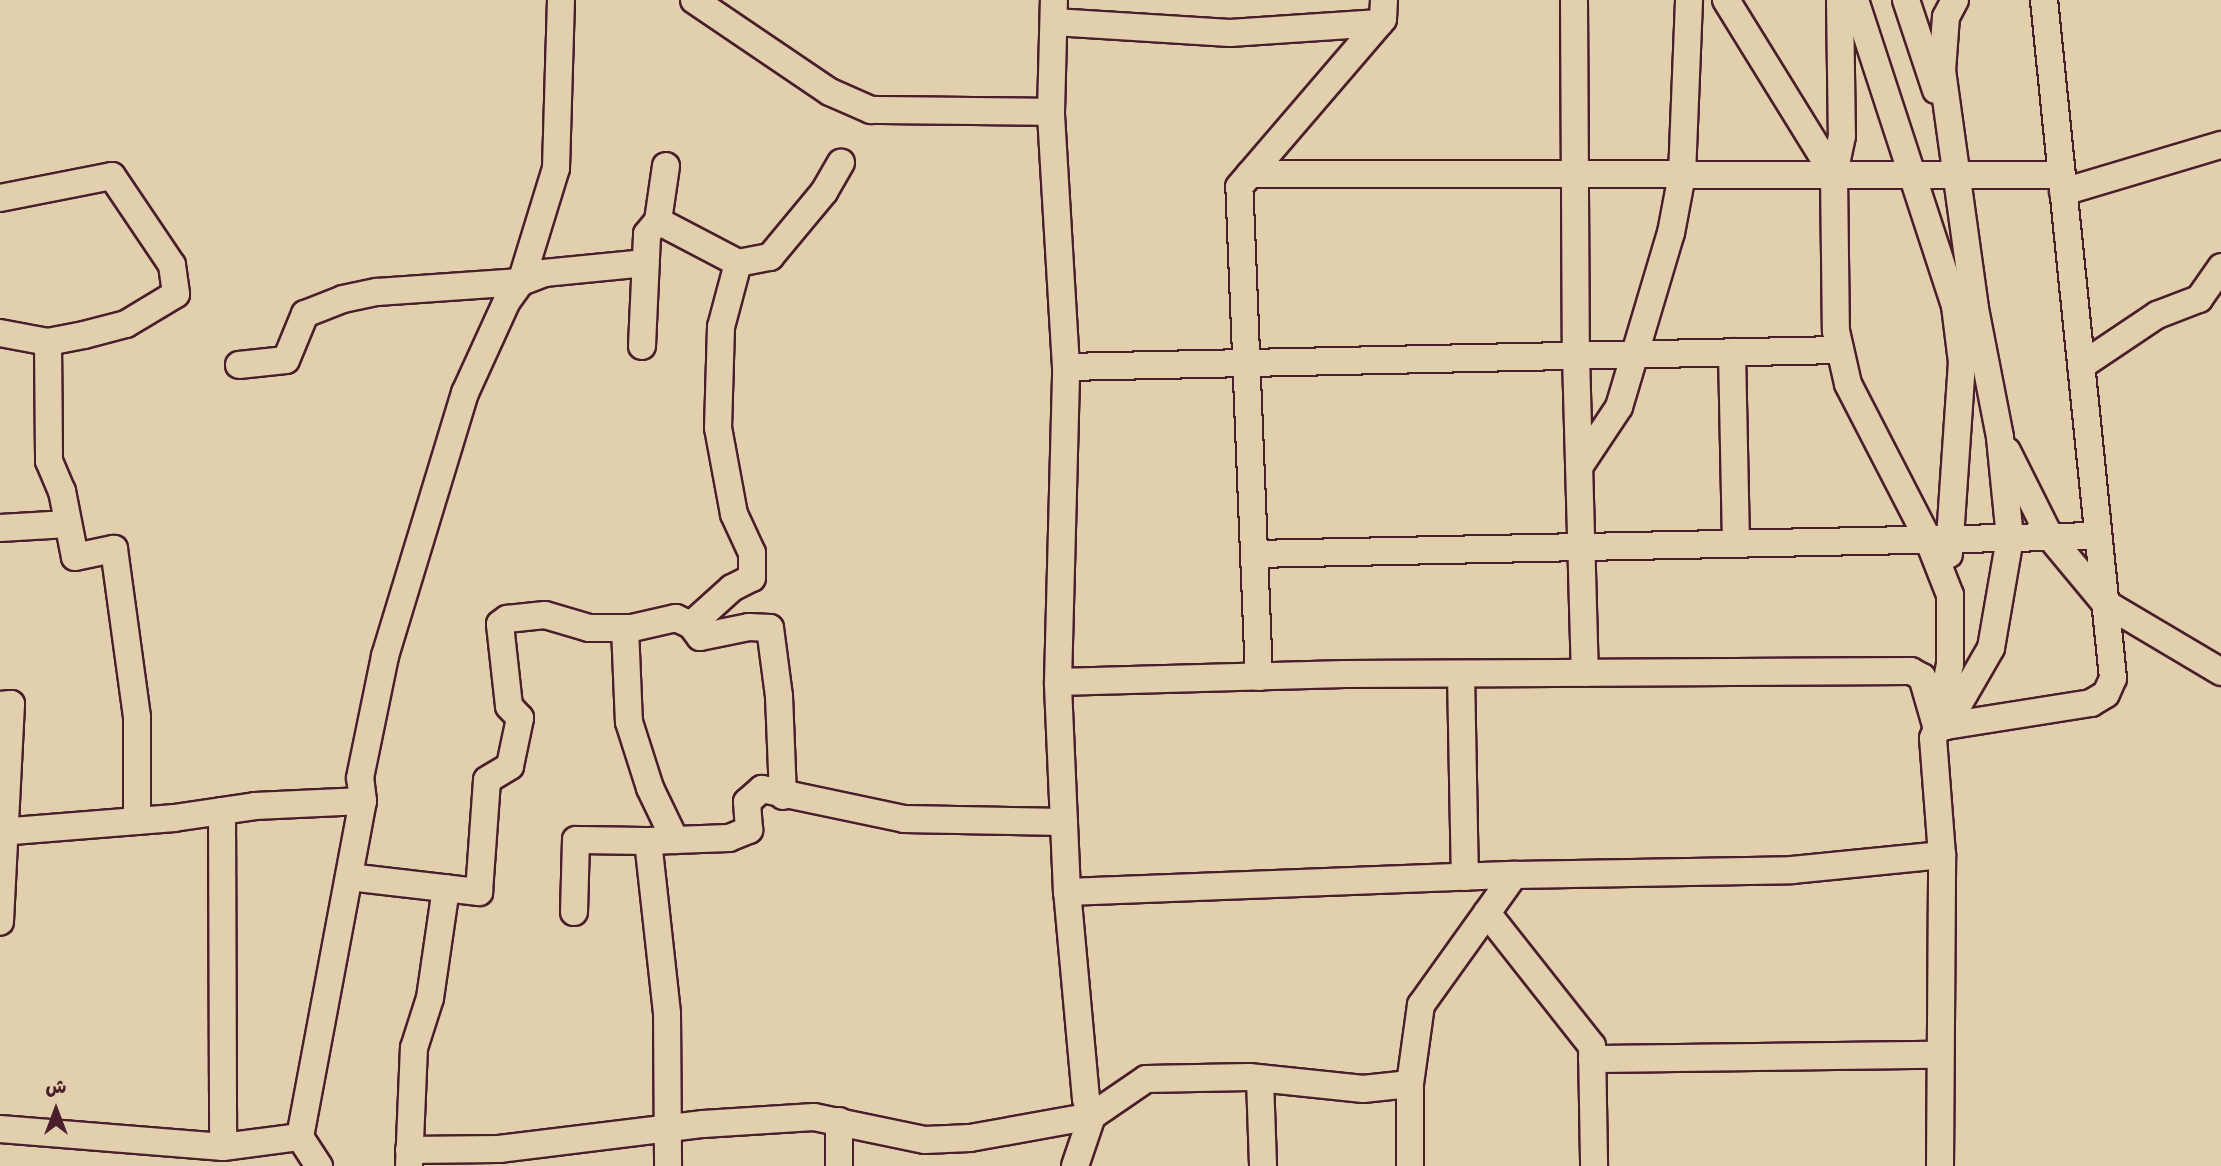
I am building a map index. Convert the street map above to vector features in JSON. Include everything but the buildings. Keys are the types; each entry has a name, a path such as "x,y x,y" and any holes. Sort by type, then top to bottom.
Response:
{"street":[{"path":"319,1166 300,1137 363,801 360,778 384,656 465,393 507,301 521,282 556,168 561,0"},
{"path":"694,0 830,92 870,110 1051,112"},
{"path":"1574,0 1576,356 1585,673"},
{"path":"1579,467 1619,407 1671,233 1682,175 1689,0"},
{"path":"1726,0 1834,175"},
{"path":"1840,0 1842,136 1834,175 1840,350 1848,384 1939,539"},
{"path":"1855,0 1955,306 1962,362 1939,539 1950,595 1950,664 1941,727"},
{"path":"1906,0 1958,163"},
{"path":"1940,1166 1942,855 1933,738 1991,648 2010,538 2000,437 1975,308 1958,163 1942,71 1946,17 1955,0"},
{"path":"1941,727 2091,703 2106,694 2113,678 2044,0"},
{"path":"1074,1166 1092,1116 1086,1099 1067,892 1058,682 1066,367 1051,112 1054,11 1230,33 1382,12"},
{"path":"1259,677 1239,187 1382,12"},
{"path":"1250,174 1912,175 1958,163 2062,184 2221,145"},
{"path":"658,221 738,263 770,257 824,192 841,162"},
{"path":"642,346 647,234 658,221 666,166"},
{"path":"0,198 112,176 172,265 176,294 126,324 48,342 0,333"},
{"path":"239,365 286,360 305,314 343,299 377,292 521,282 544,273 646,263"},
{"path":"691,625 732,588 752,578 752,553 734,514 718,428 722,327 738,263"},
{"path":"2081,366 2157,315 2199,299 2221,267"},
{"path":"48,342 50,461 62,492 75,556 114,549 136,706 137,821"},
{"path":"1066,367 1840,350"},
{"path":"1732,352 1736,543"},
{"path":"1962,362 2050,537 2105,603 2221,672"},
{"path":"0,528 68,524"},
{"path":"1254,554 2098,536"},
{"path":"349,877 479,892 487,780 510,766 520,718 509,706 500,624 507,619 545,615 562,624 625,628 676,618 691,625 700,637 749,627 770,628 779,696 783,796"},
{"path":"625,628 629,722 650,788 675,840"},
{"path":"1058,682 1461,674 1911,671 1922,677 1941,727"},
{"path":"1461,674 1465,877"},
{"path":"0,705 11,704 0,922"},
{"path":"574,912 576,840 729,838 749,830 747,802 762,789 783,796 884,811 904,819 1064,822"},
{"path":"3,832 222,811 363,801"},
{"path":"213,1153 222,811"},
{"path":"648,841 667,1014 668,1166"},
{"path":"1067,892 1514,875 1792,870 1942,855"},
{"path":"1410,1166 1410,1084 1421,1005 1514,875"},
{"path":"446,888 430,998 414,1048 409,1158 668,1129 814,1116 925,1140 970,1138 1092,1116 1146,1079 1260,1079 1363,1089 1410,1084"},
{"path":"1487,913 1592,1046 1594,1166"},
{"path":"1592,1059 1940,1055"},
{"path":"1260,1079 1263,1166"},
{"path":"839,1121 839,1166"},
{"path":"0,1129 213,1153 300,1137"}]}
